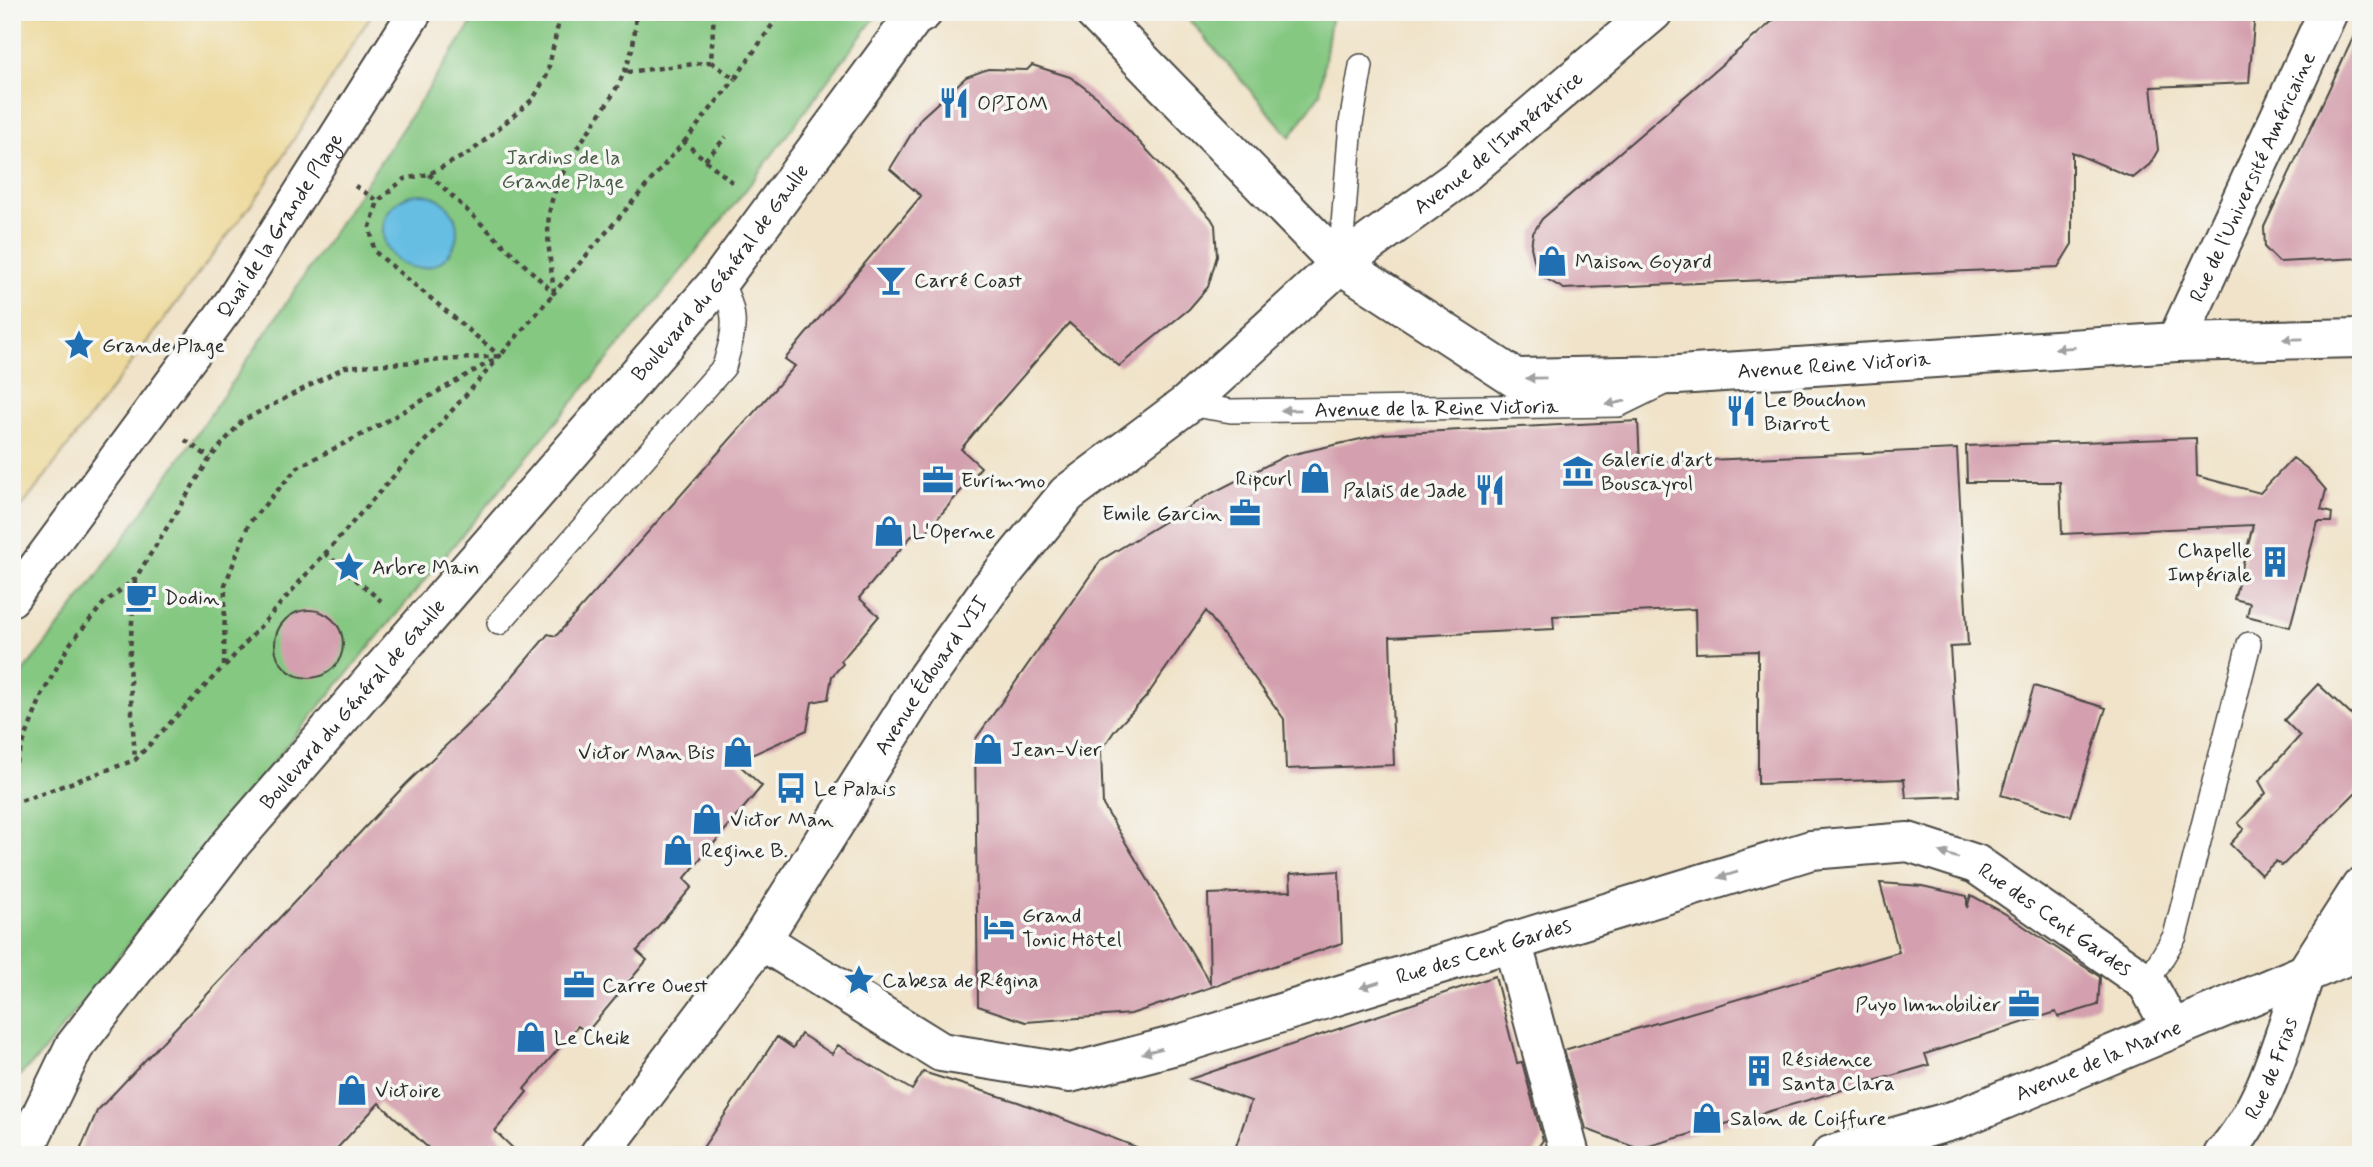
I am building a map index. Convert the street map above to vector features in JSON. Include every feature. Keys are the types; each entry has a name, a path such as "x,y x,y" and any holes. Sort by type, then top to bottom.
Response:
{"street":[{"name":"Quai de la Grande Plage","path":"12,599 232,301 415,12"},
{"name":"Boulevard du Général de Gaulle","path":"22,1155 74,1047 229,846 720,280 913,18 923,12"},
{"path":"1094,12 1340,264"},
{"name":"Avenue de l'Impératrice","path":"1340,264 1456,180 1653,12"},
{"name":"Rue de l'Université Américaine","path":"2176,342 2328,12"},
{"name":"Avenue Reine Victoria","path":"1340,264 1515,378 1678,375 1930,356 2176,342 2361,338"},
{"name":"Avenue Édouard VII","path":"599,1155 761,940 927,677 988,591 1067,494 1187,404 1340,264"},
{"name":"Rue des Cent Gardes","path":"761,940 942,1052 1070,1073 1180,1044 1811,850 1908,842 1976,864 2147,983 2172,1029"},
{"name":"Rue de Frias","path":"2223,1155 2242,1133 2262,1096 2305,974 2361,887"},
{"path":"1512,941 1570,1155"},
{"name":"Avenue de la Marne","path":"1831,1155 1958,1119 2069,1075 2361,950"}],"lane":[{"path":"1340,264 1351,123 1361,66"},
{"path":"499,623 724,367 733,334 733,307 720,280"},
{"name":"Avenue de la Reine Victoria","path":"1187,404 1231,411 1619,405 1678,375"},
{"path":"2147,983 2175,936 2249,644"}],"path":[{"path":"500,356 374,251 370,227 378,201 404,179 429,174 471,152 533,99 547,75 561,12"},
{"path":"554,293 548,227 553,197 571,161 627,72 637,33 635,12"},
{"path":"711,62 715,12"},
{"path":"12,804 135,760 225,666 500,356 684,142 735,79 782,13"},
{"path":"627,72 711,62 735,79"},
{"path":"684,142 705,160 726,136"},
{"path":"429,174 554,293"},
{"path":"362,190 378,201"},
{"path":"12,772 41,695 68,645 104,603 135,579 210,458 242,421 345,368 500,356"},
{"path":"225,666 225,585 249,523 289,476 298,467 369,431 500,356"},
{"path":"190,443 210,458"},
{"path":"325,554 415,630"},
{"path":"135,579 130,664 135,760"}],"green space":[{"name":"Jardins de la Grande Plage","path":"479,12 879,12 745,191 674,280 282,752 38,1058 19,1076 12,1069 12,685 87,590 157,491 308,271"},
{"path":"1183,12 1332,12 1320,94 1290,137"}],"sand":[{"name":"Grande Plage","path":"12,12 373,12 262,190 12,520"}],"water":[{"path":"420,194 434,197 446,205 454,217 457,231 454,245 446,257 434,265 420,268 406,265 394,257 386,245 383,231 386,217 394,205 406,197"}],"building":[{"path":"1783,12 2255,12 2249,83 2151,87 2158,150 2150,164 2133,178 2072,152 2072,244 2058,267 1564,289 1545,278 1536,268 1531,247 1533,233 1542,219"},
{"path":"2361,21 2361,258 2279,262 2265,248 2264,227"},
{"path":"1032,65 1070,77 1097,97 1211,218 1215,225 1217,256 1208,287 1189,309 1119,366 1069,323 961,449 981,467 921,538 914,533 859,598 879,616 841,661 843,664 832,676 828,699 812,702 807,730 736,762 762,786 684,879 692,887 637,951 647,960 587,1032 578,1026 524,1089 527,1092 495,1131 520,1155 436,1155 379,1103 331,1155 78,1155 97,1111 406,784 490,703 548,634 556,636 795,366 785,359 921,196 890,169 921,118 966,77 988,69 1027,70"},
{"path":"1638,421 1640,463 1957,449 1968,646 1950,647 1960,796 1906,798 1904,779 1758,784 1758,651 1696,653 1695,609 1553,616 1554,629 1390,637 1394,765 1286,769 1284,719 1206,611 1146,697 1115,730 1101,751 1103,805 1210,983 1208,894 1291,891 1290,874 1339,871 1342,943 1131,1014 1026,1022 978,1006 975,740 1101,560 1210,494 1285,456 1383,434"},
{"path":"2196,438 2197,476 2260,493 2293,458 2309,470 2326,490 2321,510 2332,513 2331,522 2318,522 2290,627 2247,616 2250,603 2234,599 2253,525 2062,534 2060,482 1967,482 1966,446"},
{"path":"309,610 322,613 333,620 340,631 343,644 340,657 333,668 322,675 309,678 296,675 285,668 278,657 275,644 278,631 285,620 296,613"},
{"path":"2318,684 2361,724 2361,787 2282,866 2276,861 2261,875 2230,844 2244,829 2238,823 2266,793 2259,781 2300,736 2284,720"},
{"path":"2034,686 2106,708 2071,816 2001,795"},
{"path":"1880,883 1922,886 1967,896 1967,908 1971,895 2004,913 2100,977 2098,1005 2058,1017 2056,1012 1925,1054 1929,1065 1639,1149 1586,1129 1564,1050 1899,952"},
{"path":"1495,976 1517,1063 1522,1062 1543,1140 1533,1155 1233,1155 1251,1101 1190,1079"},
{"path":"801,1034 832,1054 838,1045 912,1090 923,1072 1018,1102 1147,1151 1146,1155 698,1155 777,1037 793,1048"}],"place":[{"name":"OPIOM","path":"954,103"},
{"name":"Maison Goyard","path":"1552,261"},
{"name":"Carré Coast","path":"891,280"},
{"name":"Grande Plage","path":"79,345"},
{"name":"Le Bouchon Biarrot","path":"1741,411"},
{"name":"Galerie d'art Bouscayrol","path":"1578,471"},
{"name":"Ripcurl","path":"1315,478"},
{"name":"Eurimmo","path":"938,480"},
{"name":"Palais de Jade","path":"1490,490"},
{"name":"Emile Garcin","path":"1245,513"},
{"name":"L'Operne","path":"889,531"},
{"name":"Chapelle Impériale","path":"2275,562"},
{"name":"Arbre Main","path":"349,567"},
{"name":"Dodin","path":"141,597"},
{"name":"Jean-Vier","path":"988,749"},
{"name":"Victor Man Bis","path":"738,752"},
{"name":"Le Palais","path":"791,788"},
{"name":"Victor Man","path":"707,819"},
{"name":"Regine B.","path":"678,850"},
{"name":"Grand Tonic Hôtel","path":"999,927"},
{"name":"Cabesa de Régina","path":"859,980"},
{"name":"Carre Ouest","path":"579,985"},
{"name":"Puyo Immobilier","path":"2024,1004"},
{"name":"Le Cheik","path":"531,1037"},
{"name":"Résidence Santa Clara","path":"1759,1071"},
{"name":"Victoire","path":"352,1090"},
{"name":"Salon de Coiffure","path":"1707,1118"}]}
